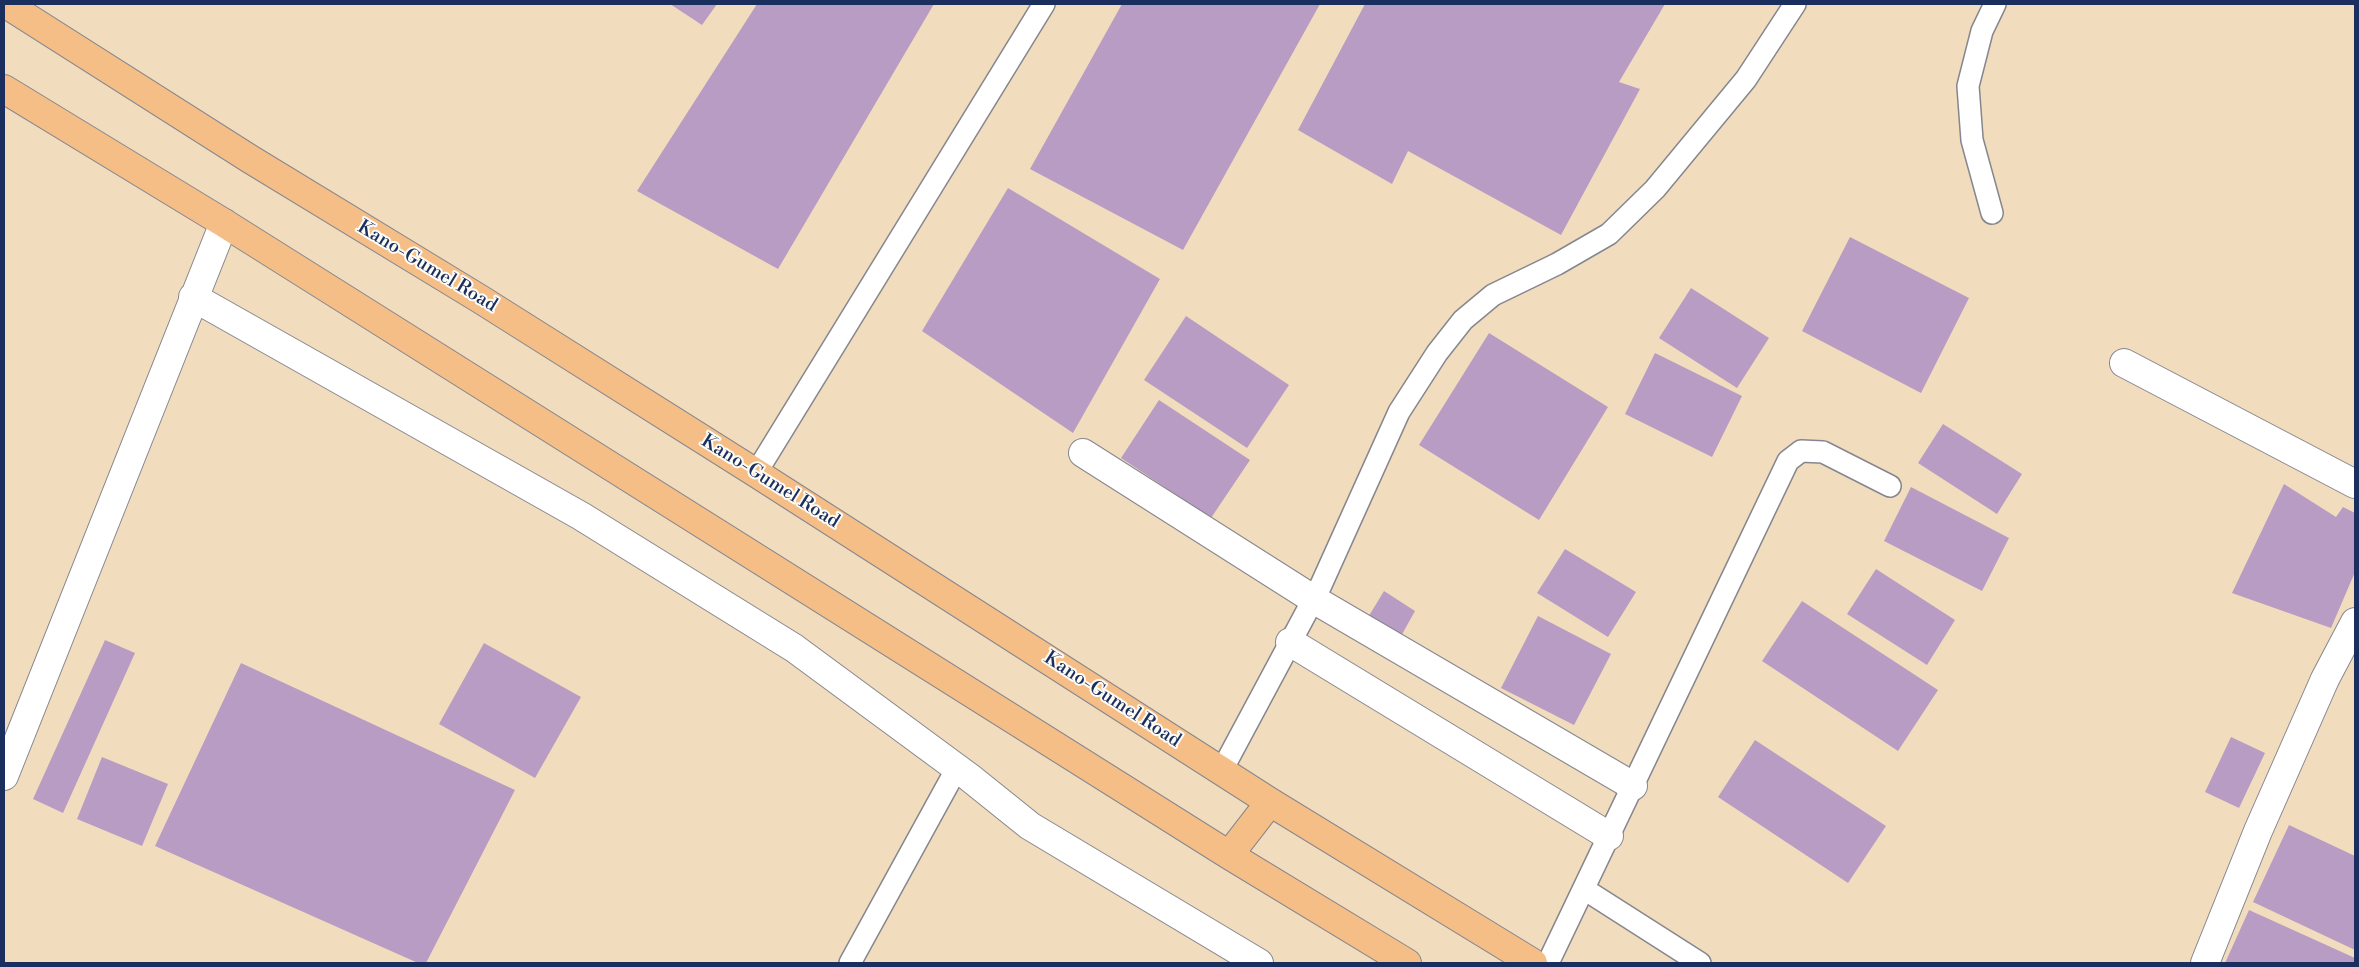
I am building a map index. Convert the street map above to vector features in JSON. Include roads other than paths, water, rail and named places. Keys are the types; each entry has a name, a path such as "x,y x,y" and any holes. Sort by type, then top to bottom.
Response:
{"main road":[{"name":"Kano-Gumel Road","path":"6,4 250,159 480,299 756,473 1270,802 1533,963"},
{"path":"4,89 224,223 1229,855 1407,963"},
{"path":"1229,855 1270,802"}],"street":[{"path":"4,776 224,223"},
{"path":"193,297 581,516 794,648 957,768 1030,826 1259,963"},
{"path":"2124,363 2355,484"},
{"path":"1083,453 1313,599 1633,786"},
{"path":"2205,963 2258,831 2317,697 2355,622"},
{"path":"1290,642 1609,836"}],"lane":[{"path":"756,473 1044,4"},
{"path":"1222,770 1313,599 1399,412 1437,353 1463,320 1494,295 1557,264 1609,234 1655,189 1746,79 1795,4"},
{"path":"1992,213 1972,140 1968,86 1982,31 1995,4"},
{"path":"1548,963 1788,461 1801,451 1823,452 1890,486"},
{"path":"850,963 957,768"},
{"path":"1584,889 1700,963"}]}
